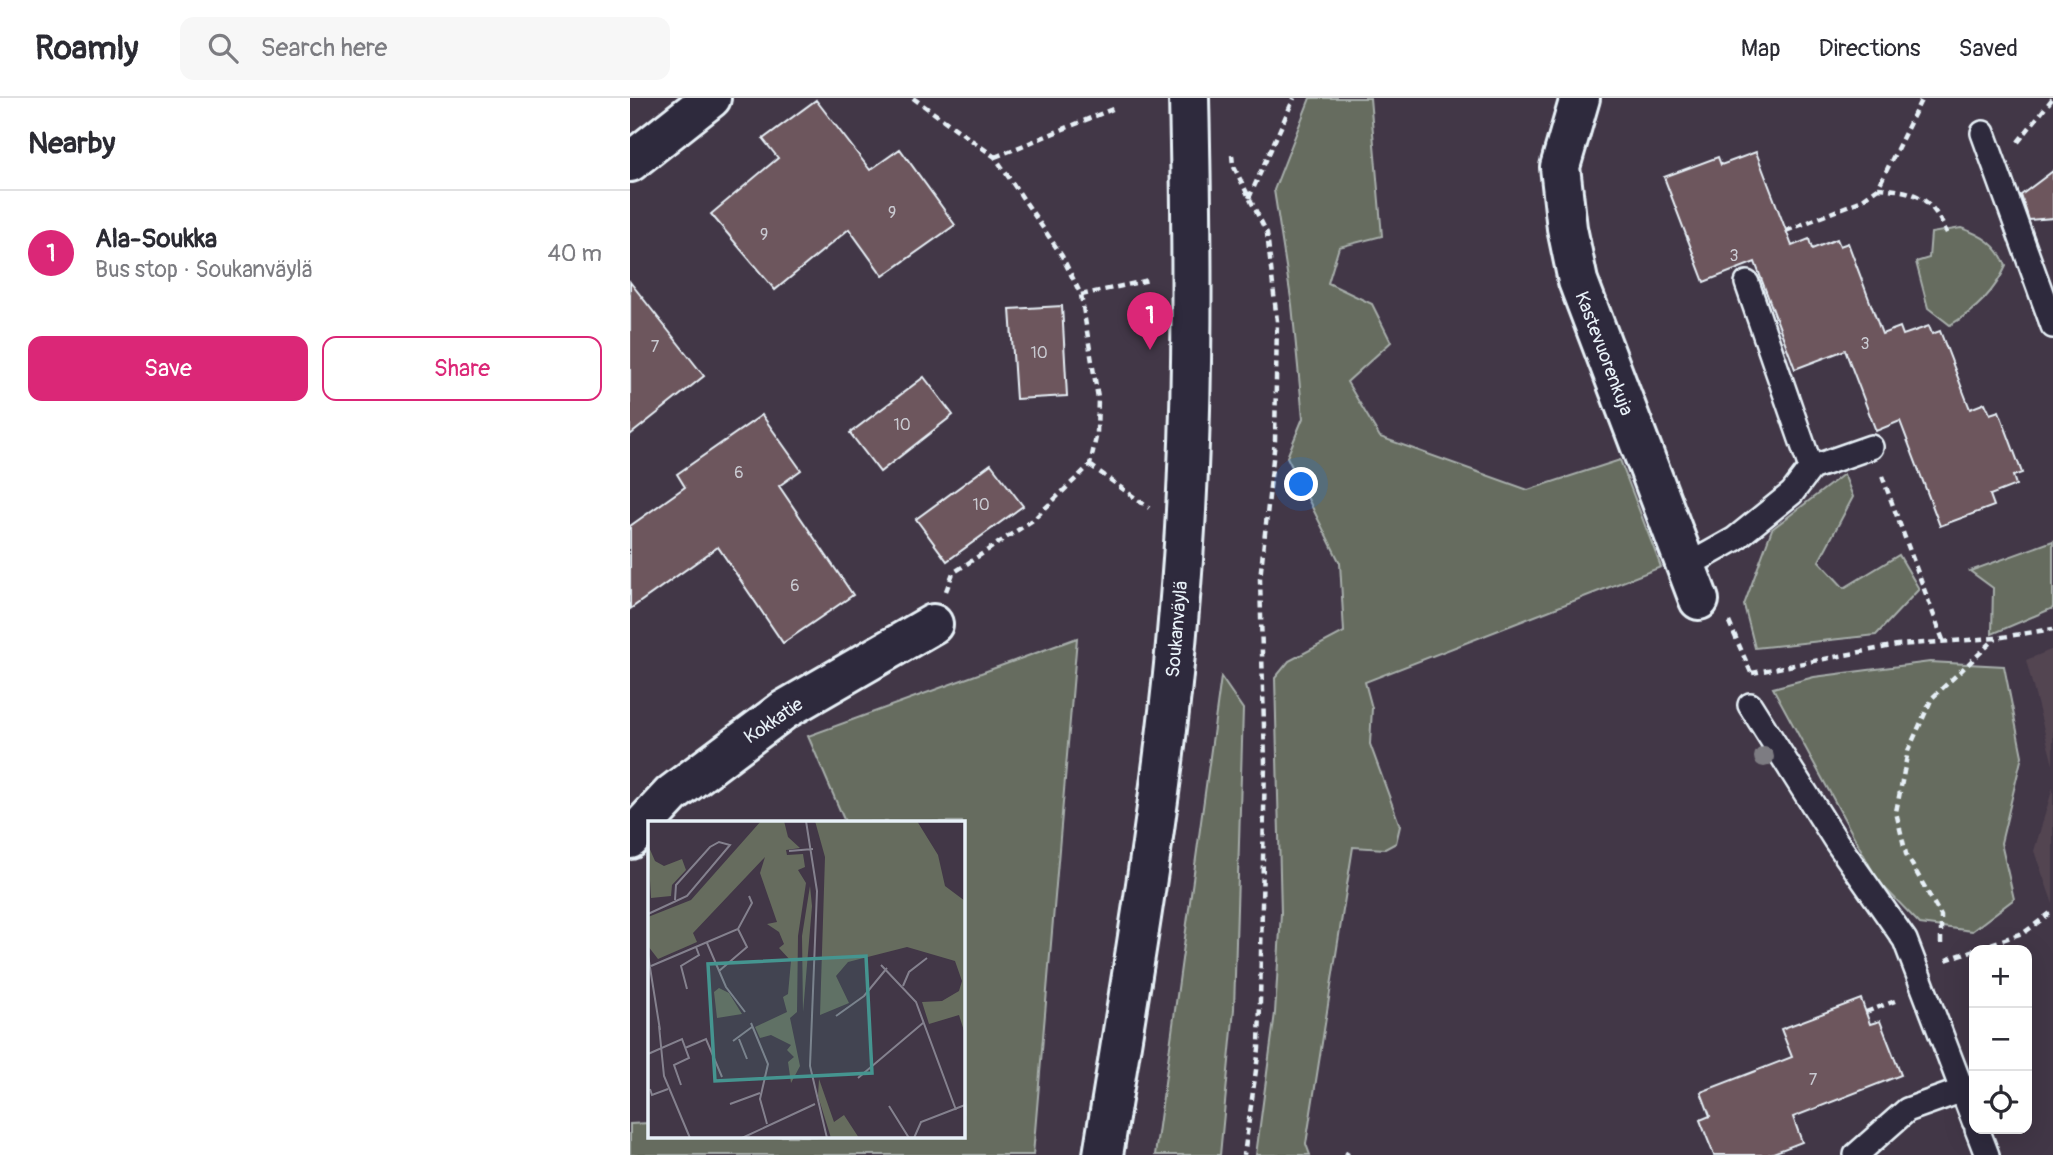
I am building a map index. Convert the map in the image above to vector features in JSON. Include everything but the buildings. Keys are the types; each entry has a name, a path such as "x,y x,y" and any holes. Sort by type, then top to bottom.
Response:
{"main road":[{"path":"630,162 711,98"},
{"name":"Soukanväylä","path":"1103,1155 1155,818 1180,610 1189,402 1192,241 1189,98"},
{"name":"Kastevuorenkuja","path":"1580,98 1560,167 1567,228 1578,281 1705,596"},
{"name":"Kokkatie","path":"630,839 672,794 785,710 933,624"}],"lane":[{"path":"1983,133 2053,326"},
{"path":"1747,283 1811,468"},
{"path":"1705,596 1735,539 1792,493 1811,468 1871,447"},
{"path":"1753,694 1836,841 1926,967 1969,1107"},
{"path":"1856,1155 1908,1110 1963,1090"},
{"path":"1979,1134 1987,1155"}],"path":[{"path":"913,98 995,157 1062,256 1081,295 1097,398 1097,433 1090,465 1033,520 953,573 933,624"},
{"path":"1249,198 1294,98"},
{"path":"1786,231 1860,201 1878,188 1922,98"},
{"path":"1992,159 2013,148 2053,98"},
{"path":"995,157 1115,107"},
{"path":"1232,151 1233,165 1267,233 1277,321 1275,441 1260,579 1265,763 1259,1049 1244,1155"},
{"path":"1878,188 1910,191 1937,212 1947,233"},
{"path":"1081,295 1149,280"},
{"path":"1871,447 1943,640"},
{"path":"1705,596 1751,673 1753,694"},
{"path":"1751,673 1844,654 1943,640 1996,638 2053,629"},
{"path":"1926,967 1941,941 1941,916 1906,854 1896,812 1908,751 1932,698 1996,638"},
{"path":"1926,967 2025,932 2053,911"},
{"path":"1866,1012 1899,999"}],"shaded area":[{"path":"2053,649 2053,765 2026,660"},
{"path":"2053,787 2053,904 2034,851"}],"green space":[{"path":"1310,98 1370,98 1382,236 1339,247 1328,283 1372,304 1391,342 1347,382 1380,437 1528,490 1620,460 1661,567 1365,682 1372,708 1370,744 1400,826 1396,843 1385,849 1353,847 1306,1144 1310,1155 1256,1155 1275,1013 1281,913 1275,678 1289,661 1344,632 1340,563 1287,457 1303,418 1292,305 1274,190"},
{"path":"1961,228 1988,242 1999,252 2006,266 1996,285 1983,300 1968,314 1950,325 1928,308 1916,262 1929,258 1931,233"},
{"path":"1844,474 1853,497 1819,561 1844,588 1899,555 1919,589 1876,635 1755,648 1744,605 1772,529"},
{"path":"2053,541 2053,608 1992,634 1993,588 1970,571"},
{"path":"1077,638 1033,1155 630,1155 630,1124 648,1123 648,1138 964,1138 964,821 845,821 808,736"},
{"path":"1930,662 2004,666 2022,756 2001,843 2014,899 1972,931 1920,924 1878,881 1773,688 1814,677"},
{"path":"1221,677 1243,709 1234,1009 1220,1155 1155,1155"}],"place":[{"name":"Ala-Soukka","path":"1150,350"}]}
